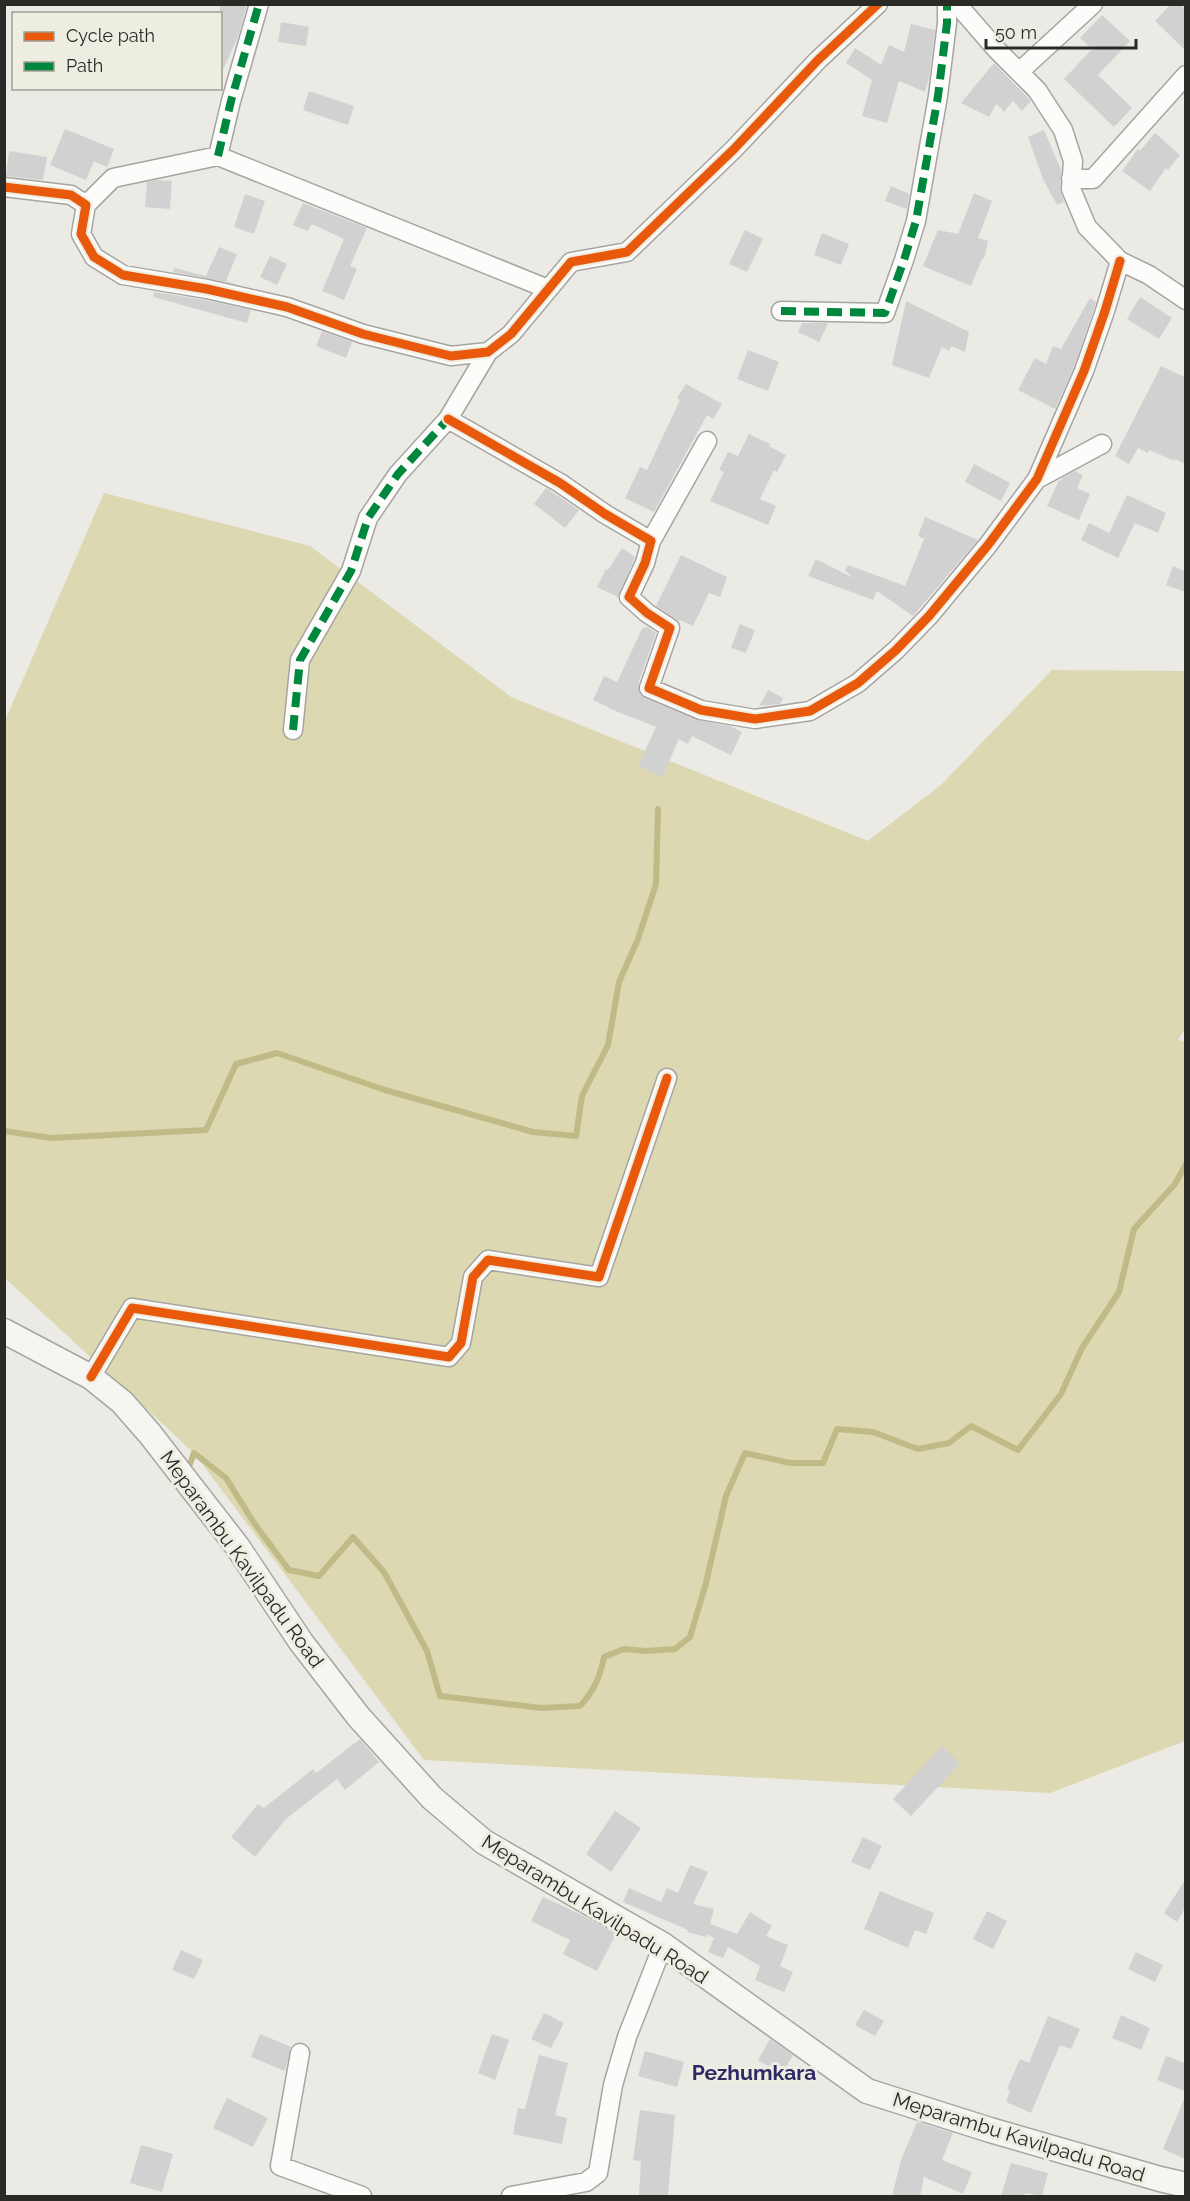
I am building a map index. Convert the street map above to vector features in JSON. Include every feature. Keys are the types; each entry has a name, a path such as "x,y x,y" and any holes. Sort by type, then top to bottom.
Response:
{"main road":[{"name":"Meparambu Kavilpadu Road","path":"4,1331 91,1377 122,1402 150,1434 237,1546 301,1642 358,1716 432,1798 483,1842 663,1945 867,2091 990,2130 1160,2180 1185,2185"}],"street":[{"path":"218,156 259,4"},
{"path":"293,730 300,660 351,571 368,518 398,474 448,419 488,352 511,334 571,262 627,252 734,150 818,60 878,4"},
{"path":"781,311 885,313 916,221 938,96 947,23 947,4"},
{"path":"957,4 1037,90 1064,130 1073,161 1071,189 1087,227 1120,261 1149,275 1185,300"},
{"path":"1019,72 1093,4"},
{"path":"1071,179 1093,179 1185,75"},
{"path":"488,352 451,356 363,334 286,307 207,289 123,275 94,257 81,234 86,205 113,178 218,156 548,289"},
{"path":"1073,161 1093,179"},
{"path":"4,187 70,195 86,205"},
{"path":"707,441 651,541 645,563 629,597 647,613 670,628 649,688 701,710 755,719 810,711 858,683 896,650 929,616 988,545 1037,479 1084,371 1120,261"},
{"path":"448,419 560,483 605,514 651,541"},
{"path":"1037,479 1102,444"},
{"path":"91,1377 132,1308 449,1357 461,1343 473,1277 488,1260 599,1277 667,1078"},
{"path":"511,2196 586,2182 598,2173 613,2085 627,2037 663,1945"},
{"path":"300,2053 280,2166 362,2196"}],"shaded area":[{"path":"104,493 310,546 511,697 868,841 941,785 1052,670 1185,671 1186,1027 1178,1040 1186,1042 1185,1741 1050,1793 424,1760 194,1453 5,1278 4,723"}],"building":[{"path":"220,4 247,4 238,37 222,72 222,12 220,12"},
{"path":"1171,4 1180,4 1185,9 1185,50 1155,21"},
{"path":"1102,15 1130,41 1098,75 1132,108 1114,127 1064,79 1092,49 1080,38"},
{"path":"281,22 309,27 306,46 278,42"},
{"path":"911,24 935,30 925,92 899,81 887,123 862,116 872,80 846,63 855,48 881,65 889,45 904,52"},
{"path":"994,63 1031,101 1022,111 1013,101 1003,113 1003,110 996,104 989,117 961,103"},
{"path":"309,91 354,106 348,125 303,110"},
{"path":"65,129 114,149 107,167 94,161 86,180 50,165"},
{"path":"1044,130 1061,170 1060,189 1064,202 1057,205 1043,179 1028,137"},
{"path":"1155,133 1180,155 1168,170 1166,168 1150,191 1122,171 1138,149 1140,151"},
{"path":"9,151 47,157 43,180 6,176"},
{"path":"172,181 170,209 145,207 147,182"},
{"path":"891,186 909,194 907,209 885,201"},
{"path":"974,193 992,201 978,238 988,241 984,259 982,259 971,286 923,266 938,230 958,234"},
{"path":"245,194 265,201 254,234 234,227"},
{"path":"303,203 367,228 350,266 357,269 344,300 322,291 344,239 312,224 308,231 293,225"},
{"path":"745,230 763,239 747,272 729,264"},
{"path":"822,233 849,244 841,265 814,255"},
{"path":"219,247 237,254 226,281 237,284 173,272 174,268 206,276"},
{"path":"270,256 287,264 277,285 260,277"},
{"path":"154,292 251,310 247,323 153,297"},
{"path":"1140,297 1172,318 1159,339 1127,319"},
{"path":"1090,298 1096,302 1074,367 1055,409 1018,390 1035,358 1046,364 1053,346 1061,349"},
{"path":"906,301 969,332 965,352 951,346 949,351 942,347 929,378 892,365"},
{"path":"802,323 828,324 819,342 798,332"},
{"path":"322,331 352,342 346,358 316,346"},
{"path":"748,350 779,362 768,391 737,379"},
{"path":"1161,366 1185,377 1185,464 1138,448 1129,464 1115,456"},
{"path":"686,384 722,404 713,419 707,415 654,512 625,498 640,467 647,470 680,400 677,398"},
{"path":"749,434 786,455 777,472 774,470 760,499 776,506 768,525 710,501 724,472 719,470 728,452 738,456"},
{"path":"974,464 1010,483 1001,501 965,482"},
{"path":"1075,471 1083,475 1077,488 1090,494 1079,520 1047,506 1059,480 1061,481 1062,478"},
{"path":"546,488 579,510 565,528 534,504"},
{"path":"1127,495 1166,513 1158,533 1135,523 1118,558 1081,540 1089,523 1109,533"},
{"path":"925,517 978,540 913,616 877,591 873,600 808,576 816,559 853,578 845,570 848,565 905,586 924,539 918,536"},
{"path":"622,548 635,557 618,597 597,587 606,569 608,570"},
{"path":"681,555 727,577 720,597 709,593 693,626 679,621 656,606"},
{"path":"1173,566 1185,571 1185,592 1166,585"},
{"path":"740,624 755,630 746,653 731,648"},
{"path":"646,626 656,633 638,684 640,694 697,720 730,726 742,732 731,755 692,736 688,744 679,739 662,777 638,766 656,727 593,700 604,676 617,682 643,627 646,628"},
{"path":"768,690 783,698 780,704 759,706"},
{"path":"360,1739 379,1762 345,1790 337,1779 286,1819 255,1857 231,1837 258,1804 264,1808 313,1769 316,1773"},
{"path":"942,1746 960,1763 911,1816 893,1799"},
{"path":"615,1811 641,1828 611,1872 586,1854"},
{"path":"863,1837 882,1846 870,1870 851,1862"},
{"path":"690,1865 708,1872 693,1904 714,1909 710,1924 737,1934 750,1912 772,1926 766,1936 788,1945 780,1966 793,1972 784,1992 755,1980 760,1966 728,1947 723,1958 708,1952 714,1938 707,1934 707,1937 687,1932 688,1930 623,1902 629,1888 661,1902 667,1888 678,1893"},
{"path":"1185,1880 1185,1908 1177,1922 1164,1913"},
{"path":"880,1891 934,1913 926,1934 915,1930 908,1948 864,1929"},
{"path":"543,1897 616,1934 597,1971 563,1954 570,1940 531,1921"},
{"path":"987,1911 1007,1921 993,1949 973,1939"},
{"path":"181,1950 203,1960 194,1979 172,1970"},
{"path":"1136,1952 1163,1965 1155,1982 1128,1969"},
{"path":"864,2010 884,2021 875,2036 855,2025"},
{"path":"544,2013 564,2023 551,2048 531,2039"},
{"path":"1121,2015 1150,2028 1141,2050 1112,2038"},
{"path":"1048,2016 1080,2029 1071,2049 1060,2045 1031,2113 1006,2102 1010,2091 1007,2089 1020,2059 1029,2063"},
{"path":"260,2034 291,2047 285,2071 251,2057"},
{"path":"492,2034 509,2040 495,2080 478,2073"},
{"path":"770,2039 793,2055 782,2074 758,2060"},
{"path":"645,2051 684,2062 677,2087 638,2076"},
{"path":"539,2055 568,2063 555,2115 567,2118 562,2144 513,2134 518,2108 525,2109"},
{"path":"1166,2056 1185,2063 1185,2091 1157,2080"},
{"path":"1185,2097 1185,2159 1163,2149"},
{"path":"227,2098 268,2118 253,2147 213,2128"},
{"path":"640,2110 675,2115 668,2196 639,2196 641,2161 633,2160"},
{"path":"917,2122 953,2133 942,2160 972,2172 963,2194 924,2177 920,2196 892,2196 901,2160"},
{"path":"141,2145 173,2154 162,2192 130,2183"},
{"path":"1011,2163 1048,2173 1042,2196 1025,2193 1024,2196 1001,2196"}],"waterway":[{"path":"4,1131 51,1138 206,1130 236,1064 277,1053 385,1090 533,1132 576,1136 582,1096 608,1045 619,982 638,939 656,884 658,809"},
{"path":"188,1469 194,1453 226,1478 254,1523 289,1570 319,1576 353,1537 384,1572 427,1651 440,1696 541,1708 580,1706 596,1683 604,1657 624,1649 646,1651 675,1649 690,1637 706,1583 726,1496 745,1453 790,1463 823,1463 837,1429 873,1432 918,1449 949,1443 971,1426 1018,1450 1061,1394 1082,1348 1119,1292 1134,1229 1175,1184 1186,1164"}],"marked path":[{"path":"218,156 259,4"},
{"path":"781,311 885,313 916,221 938,96 947,23 947,4"},
{"path":"293,730 300,660 351,571 368,518 398,474 448,419 451,421"}],"cycle path":[{"path":"4,187 71,195 86,205 81,234 94,257 123,275 207,289 287,307 363,334 451,356 488,352 511,334 571,262 627,252 734,149 818,60 878,4"},
{"path":"448,419 560,483 605,514 651,541 645,563 629,597 647,613 670,628 649,688 701,710 755,719 810,711 858,683 896,650 929,616 988,545 1037,479 1084,371 1120,261"},
{"path":"91,1377 132,1308 449,1357 461,1343 473,1277 488,1260 599,1277 667,1078"}],"district":[{"name":"Pezhumkara","path":"754,2072"}]}
